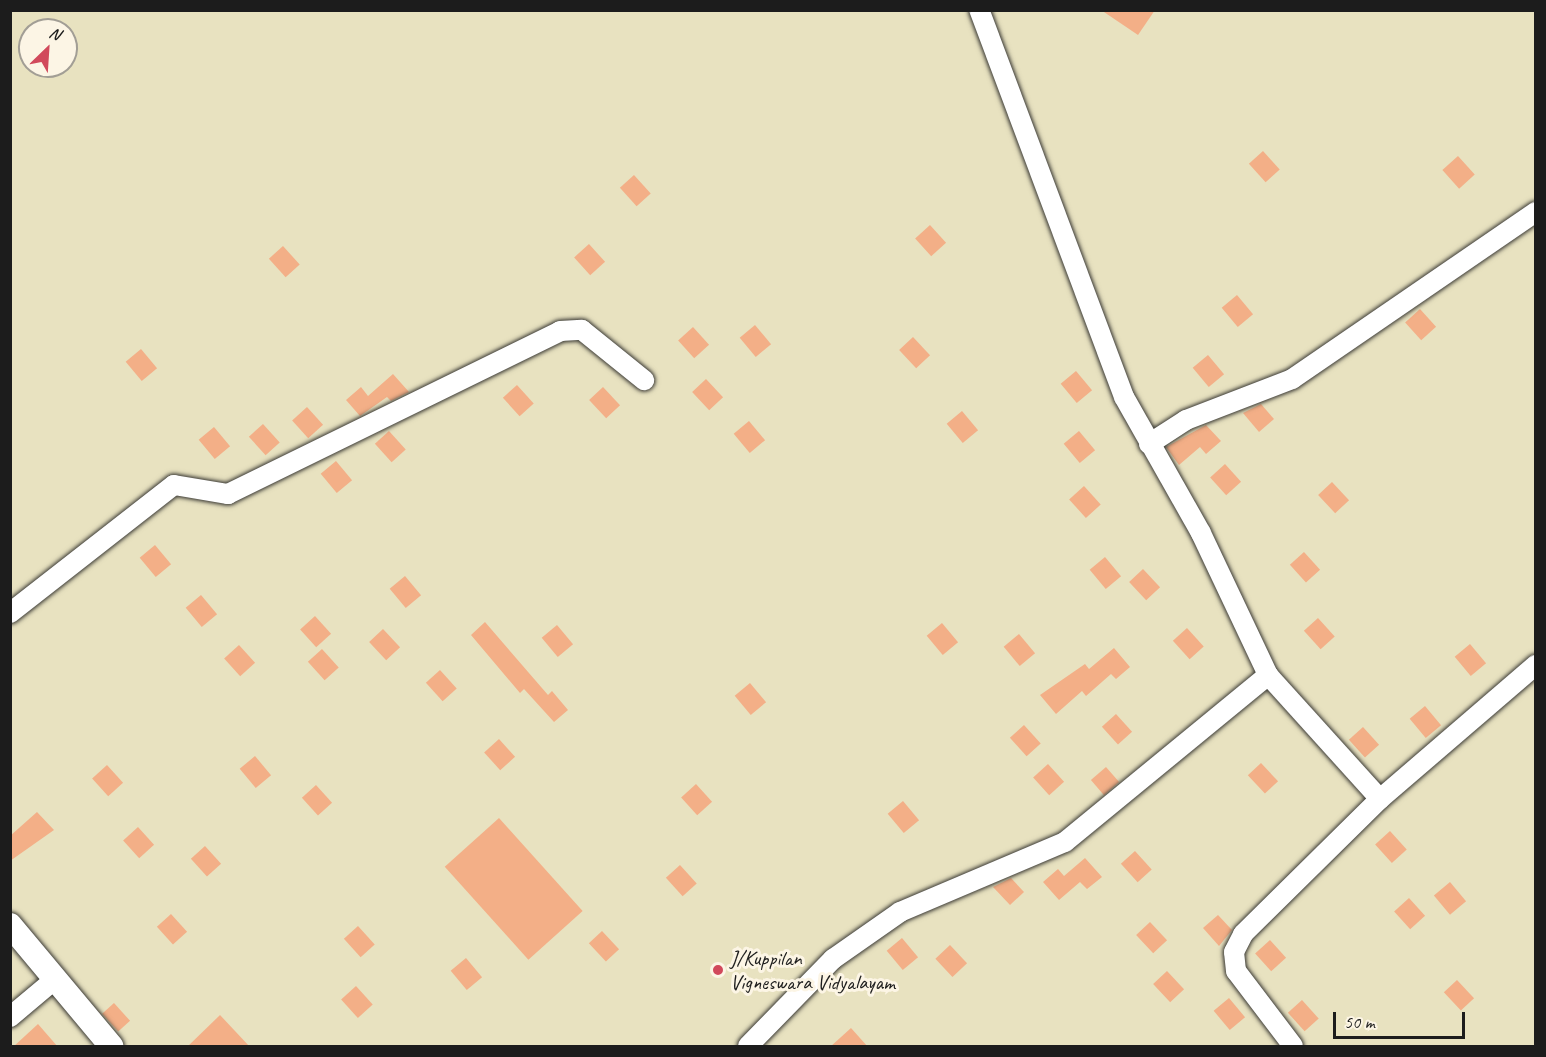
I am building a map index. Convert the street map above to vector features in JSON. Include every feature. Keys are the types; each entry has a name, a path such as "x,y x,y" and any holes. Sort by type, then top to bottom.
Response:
{"street":[{"path":"979,10 1124,397 1201,533 1268,675 1380,799"},
{"path":"1149,444 1186,420 1292,379 1536,212"},
{"path":"10,613 174,485 228,494 560,332 582,330 644,380"},
{"path":"1285,1043 1236,971 1234,952 1244,934 1380,799 1536,665"},
{"path":"748,1047 832,959 900,912 1065,842 1268,675"},
{"path":"10,925 111,1047"},
{"path":"10,1017 54,980"}],"building":[{"path":"1101,10 1155,10 1138,35"},
{"path":"1263,151 1280,170 1266,182 1249,164"},
{"path":"1458,156 1475,175 1459,189 1442,170"},
{"path":"634,175 651,194 637,206 620,188"},
{"path":"930,225 946,243 931,256 915,238"},
{"path":"589,244 605,262 590,275 574,257"},
{"path":"283,246 300,265 286,277 269,259"},
{"path":"1237,295 1253,314 1238,327 1222,308"},
{"path":"1420,309 1436,327 1421,340 1405,322"},
{"path":"755,325 771,344 756,357 740,338"},
{"path":"693,327 709,345 694,358 678,340"},
{"path":"913,337 930,355 916,368 899,350"},
{"path":"141,349 157,368 142,381 126,362"},
{"path":"1208,355 1224,374 1209,387 1193,368"},
{"path":"1076,371 1092,390 1077,403 1061,384"},
{"path":"393,374 409,392 391,401 387,397 360,416 346,400 361,387 368,396"},
{"path":"706,379 723,397 709,410 692,392"},
{"path":"517,385 534,404 520,416 503,398"},
{"path":"603,387 620,405 606,418 589,400"},
{"path":"1261,404 1274,419 1259,432 1243,413"},
{"path":"307,407 323,425 308,438 292,420"},
{"path":"962,411 978,430 963,443 947,424"},
{"path":"749,421 765,440 750,453 734,434"},
{"path":"263,424 280,443 266,455 249,437"},
{"path":"1206,425 1221,441 1206,454 1200,447 1179,465 1166,447"},
{"path":"214,427 230,446 215,459 199,440"},
{"path":"389,431 406,450 392,462 375,444"},
{"path":"1079,431 1095,450 1080,463 1064,444"},
{"path":"336,461 352,480 337,493 321,474"},
{"path":"1225,464 1241,482 1226,495 1210,477"},
{"path":"1332,482 1349,500 1335,513 1318,495"},
{"path":"1084,486 1101,505 1086,518 1069,499"},
{"path":"155,545 171,564 156,577 140,558"},
{"path":"1304,552 1320,570 1306,583 1290,565"},
{"path":"1105,557 1121,576 1106,589 1090,570"},
{"path":"1143,569 1160,587 1146,600 1129,582"},
{"path":"405,576 421,595 406,608 390,589"},
{"path":"201,595 217,614 202,627 186,608"},
{"path":"315,616 331,634 316,647 300,629"},
{"path":"1318,618 1335,637 1321,649 1304,631"},
{"path":"485,622 548,695 552,691 568,710 554,722 524,689 520,693 471,635"},
{"path":"942,623 958,642 943,655 927,636"},
{"path":"557,625 573,644 558,657 542,638"},
{"path":"1187,628 1204,647 1190,659 1173,641"},
{"path":"383,629 400,647 386,660 369,642"},
{"path":"1019,634 1035,653 1020,666 1004,647"},
{"path":"1470,644 1486,663 1471,676 1455,657"},
{"path":"239,645 255,663 240,676 224,658"},
{"path":"1114,648 1130,667 1116,679 1111,674 1086,696 1082,691 1056,714 1040,695 1085,664 1089,669"},
{"path":"322,649 339,668 325,680 308,662"},
{"path":"440,670 457,689 443,701 426,683"},
{"path":"750,683 766,702 751,715 735,696"},
{"path":"1425,706 1441,725 1426,738 1410,719"},
{"path":"1116,714 1132,732 1118,745 1102,727"},
{"path":"1024,725 1041,744 1027,756 1010,738"},
{"path":"1363,727 1379,745 1365,758 1349,740"},
{"path":"499,739 515,757 500,770 484,752"},
{"path":"255,756 271,775 256,788 240,769"},
{"path":"1261,763 1278,781 1265,794 1248,775"},
{"path":"1048,764 1064,782 1049,795 1033,777"},
{"path":"107,765 123,783 108,796 92,778"},
{"path":"1106,767 1119,782 1104,795 1091,780"},
{"path":"696,784 712,802 697,815 681,797"},
{"path":"316,785 332,803 318,816 302,798"},
{"path":"903,801 919,820 904,833 888,814"},
{"path":"37,812 54,830 10,861 10,836"},
{"path":"499,818 583,911 528,960 445,867"},
{"path":"138,827 154,845 139,858 123,840"},
{"path":"1390,831 1407,850 1392,863 1375,844"},
{"path":"205,846 221,864 207,877 191,859"},
{"path":"1135,851 1152,870 1138,882 1121,864"},
{"path":"1085,858 1102,877 1087,889 1080,882 1059,900 1043,882 1058,869 1064,876"},
{"path":"680,865 697,884 683,896 666,878"},
{"path":"1011,878 1024,892 1010,905 993,887"},
{"path":"1450,882 1466,901 1450,915 1434,895"},
{"path":"1409,898 1425,916 1410,929 1394,911"},
{"path":"171,914 187,932 173,945 157,927"},
{"path":"1218,915 1232,930 1219,946 1203,928"},
{"path":"1150,922 1167,940 1153,953 1136,935"},
{"path":"358,926 375,945 361,957 344,939"},
{"path":"602,931 619,949 606,962 589,943"},
{"path":"902,938 918,957 903,970 887,951"},
{"path":"1270,940 1286,958 1271,971 1255,953"},
{"path":"950,945 967,963 952,977 935,959"},
{"path":"466,958 482,977 467,990 451,971"},
{"path":"1167,971 1184,989 1170,1002 1153,984"},
{"path":"1457,980 1474,998 1461,1011 1444,992"},
{"path":"356,986 373,1005 358,1018 341,999"},
{"path":"1229,998 1245,1017 1230,1030 1214,1011"},
{"path":"1302,1000 1319,1019 1305,1031 1288,1013"},
{"path":"114,1003 130,1021 118,1032 102,1014"},
{"path":"220,1015 250,1047 187,1047"},
{"path":"38,1024 58,1047 13,1047"},
{"path":"851,1028 868,1047 830,1047"}],"place":[{"name":"J/Kuppilan Vigneswara Vidyalayam","path":"718,970"}]}
